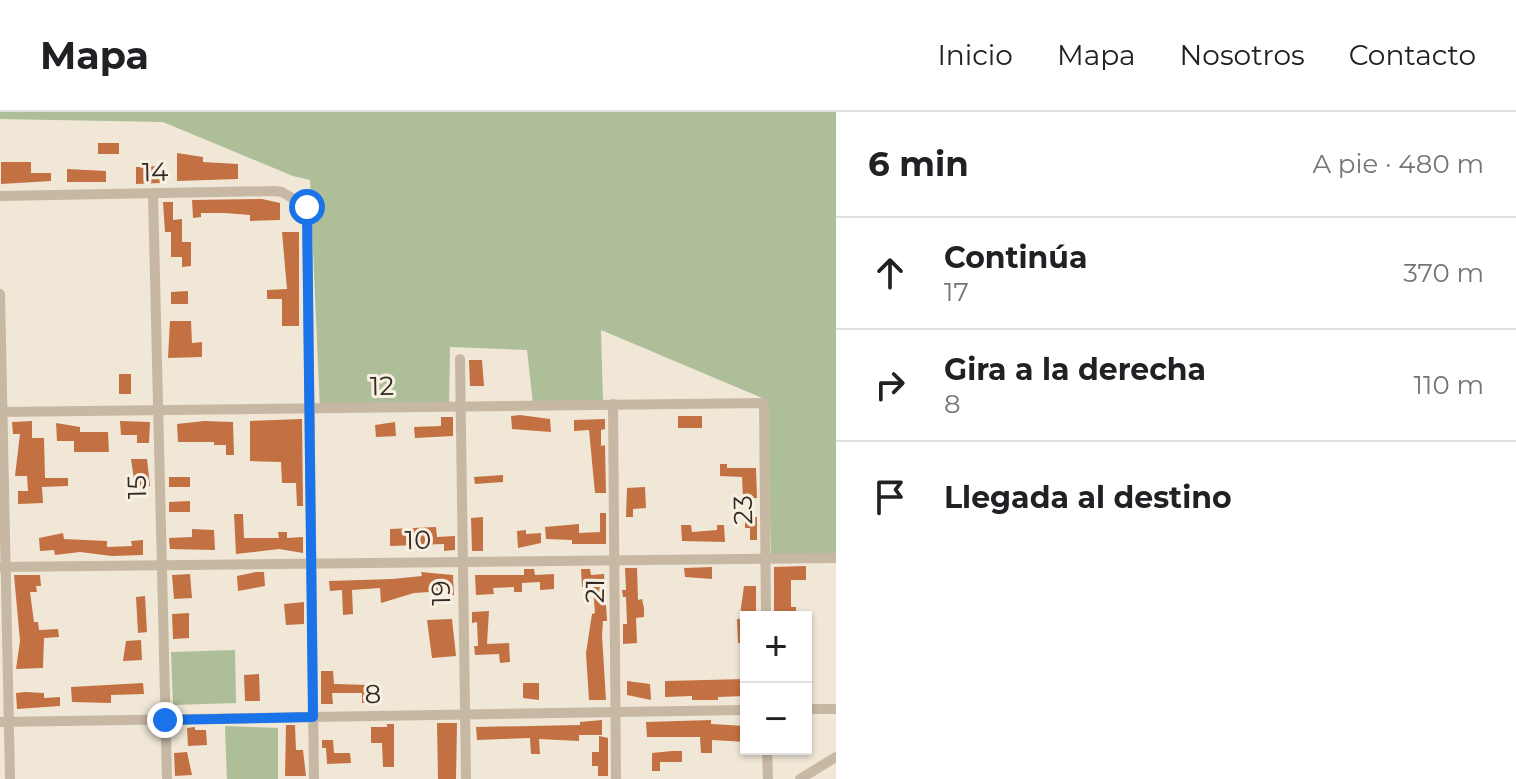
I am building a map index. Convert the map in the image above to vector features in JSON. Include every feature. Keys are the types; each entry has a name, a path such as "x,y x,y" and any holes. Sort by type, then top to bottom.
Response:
{"street":[{"name":"14","path":"0,196 282,192 307,207 309,408"},
{"name":"15","path":"153,194 167,779"},
{"path":"0,294 4,722 10,779"},
{"name":"19","path":"460,359 466,779"},
{"name":"12","path":"1,412 764,403"},
{"name":"23","path":"764,403 766,611"},
{"name":"21","path":"613,404 617,559 616,779"},
{"path":"309,408 314,779"},
{"name":"10","path":"3,567 836,558"},
{"path":"812,709 836,709"},
{"name":"8","path":"4,722 740,710"},
{"path":"767,755 768,779"},
{"path":"800,779 836,757"}],"green space":[{"path":"0,112 836,112 836,556 771,556 767,400 601,330 603,403 533,404 527,350 450,347 449,407 320,410 310,180 293,176 163,122 0,119"},
{"path":"235,650 236,703 173,705 171,652"},
{"path":"225,726 278,728 278,779 227,779"}],"building":[{"path":"98,143 119,143 119,154 98,154"},
{"path":"177,153 203,157 203,162 238,164 238,179 177,181"},
{"path":"1,162 31,162 31,173 51,173 51,181 1,184"},
{"path":"159,166 160,183 136,184 136,167"},
{"path":"67,169 106,171 106,182 67,182"},
{"path":"262,199 280,203 280,220 250,221 250,215 225,213 201,213 201,217 193,218 192,200"},
{"path":"163,202 173,202 173,220 182,219 182,242 191,242 191,266 182,267 182,257 171,257 171,232 165,232"},
{"path":"282,232 299,232 299,326 282,326 282,299 267,299 267,290 287,289"},
{"path":"188,291 188,304 171,304 171,292"},
{"path":"170,321 191,321 192,343 202,342 202,357 168,358"},
{"path":"469,360 482,360 484,386 470,386"},
{"path":"119,374 131,374 131,394 119,394"},
{"path":"511,416 550,419 551,432 512,429"},
{"path":"678,416 702,416 702,428 678,428"},
{"path":"441,417 453,417 453,436 415,438 414,427 441,426"},
{"path":"302,419 303,506 297,506 296,483 282,483 281,462 250,461 250,421"},
{"path":"605,419 601,446 605,445 606,493 595,493 589,430 574,431 574,420"},
{"path":"32,421 32,438 44,438 45,478 68,478 68,486 42,487 43,503 18,504 18,491 28,491 27,476 15,476 20,434 13,434 12,422"},
{"path":"120,421 150,422 149,443 137,443 137,435 121,435"},
{"path":"233,422 234,455 226,455 226,445 214,445 214,442 178,442 177,424"},
{"path":"395,422 396,436 376,437 375,425"},
{"path":"56,423 80,427 80,432 108,432 109,452 74,452 74,441 57,441"},
{"path":"131,459 147,459 150,486 135,486"},
{"path":"720,464 727,464 727,468 756,468 757,498 743,498 742,477 720,476"},
{"path":"503,475 503,482 475,484 474,477"},
{"path":"169,477 190,477 190,487 169,487"},
{"path":"645,487 646,508 633,509 633,517 626,517 627,488"},
{"path":"190,501 190,512 169,512 169,502"},
{"path":"600,513 606,513 606,544 572,544 572,540 546,539 545,527 579,524 579,533 600,532"},
{"path":"234,514 243,514 244,538 279,538 278,532 287,532 287,538 303,537 303,553 279,549 236,554"},
{"path":"483,517 483,551 472,551 471,518"},
{"path":"757,517 757,540 750,540 750,528 745,528 745,518"},
{"path":"681,525 691,525 692,532 717,530 717,525 724,525 725,542 682,541"},
{"path":"436,527 437,537 455,536 455,550 444,551 444,544 390,546 390,529"},
{"path":"192,529 214,530 215,550 170,549 169,538 192,537"},
{"path":"526,530 526,534 541,533 541,543 518,548 517,531"},
{"path":"63,533 64,539 107,541 107,547 132,546 131,541 143,540 143,555 112,556 80,552 55,555 54,550 40,551 39,538"},
{"path":"806,566 806,580 791,580 791,607 796,607 796,611 774,611 774,567"},
{"path":"712,567 712,579 685,577 684,568"},
{"path":"625,568 637,568 638,600 642,599 644,617 636,618 637,643 623,644 623,624 627,624 626,597 623,597 622,590 626,590"},
{"path":"524,569 534,569 535,575 554,574 554,589 540,590 540,582 522,583 522,592 514,592 514,587 493,588 494,594 476,595 475,575 524,575"},
{"path":"581,569 590,569 591,575 604,574 607,621 603,621 602,635 606,700 589,700 586,653 592,614 595,613 593,587 582,587"},
{"path":"264,572 265,586 238,591 237,576"},
{"path":"421,572 453,575 454,595 446,595 445,591 414,593 381,603 380,588 352,590 353,614 343,615 342,590 330,591 329,581 392,579 422,576"},
{"path":"190,574 192,598 174,599 172,575"},
{"path":"14,575 40,575 41,586 36,586 37,592 30,592 34,622 38,622 39,630 58,629 59,637 44,638 43,668 16,669 20,641"},
{"path":"744,586 756,586 756,611 741,611"},
{"path":"145,596 147,632 138,633 136,597"},
{"path":"304,602 304,624 286,625 284,604"},
{"path":"489,611 487,644 509,643 510,662 500,663 499,654 475,655 474,646 478,646 477,622 472,623 472,612"},
{"path":"189,613 189,638 173,639 172,614"},
{"path":"452,619 456,656 432,658 427,620"},
{"path":"737,619 740,619 740,643"},
{"path":"141,640 142,660 123,661 126,641"},
{"path":"321,671 333,671 334,684 369,685 369,703 362,703 362,693 332,693 333,704 321,704"},
{"path":"259,674 260,701 245,701 244,675"},
{"path":"740,679 740,696 718,697 718,700 692,700 692,696 665,697 665,681"},
{"path":"627,681 650,684 651,700 627,695"},
{"path":"143,683 144,694 111,695 111,703 72,702 71,687"},
{"path":"523,683 539,683 539,700 523,698"},
{"path":"16,693 44,693 44,698 60,697 60,706 17,709"},
{"path":"602,720 602,735 579,735 579,741 539,739 540,754 531,754 530,738 477,740 476,727 580,725 580,722"},
{"path":"711,720 711,724 740,726 740,742 712,740 712,753 701,753 700,737 647,737 646,722"},
{"path":"437,723 457,723 456,779 438,779"},
{"path":"387,724 394,724 394,767 383,767 382,743 371,743 371,727 387,727"},
{"path":"286,725 295,725 296,750 303,750 306,776 285,776"},
{"path":"195,727 195,730 206,730 207,745 188,746 187,728"},
{"path":"599,736 608,738 608,776 598,776 598,766 592,766 592,752 599,752"},
{"path":"322,740 333,740 334,753 350,753 351,763 327,764"},
{"path":"682,751 682,762 660,762 660,771 652,771 652,753"},
{"path":"187,752 192,775 175,776 174,753"}],"route":[{"path":"165,720 313,717 307,207"}]}
